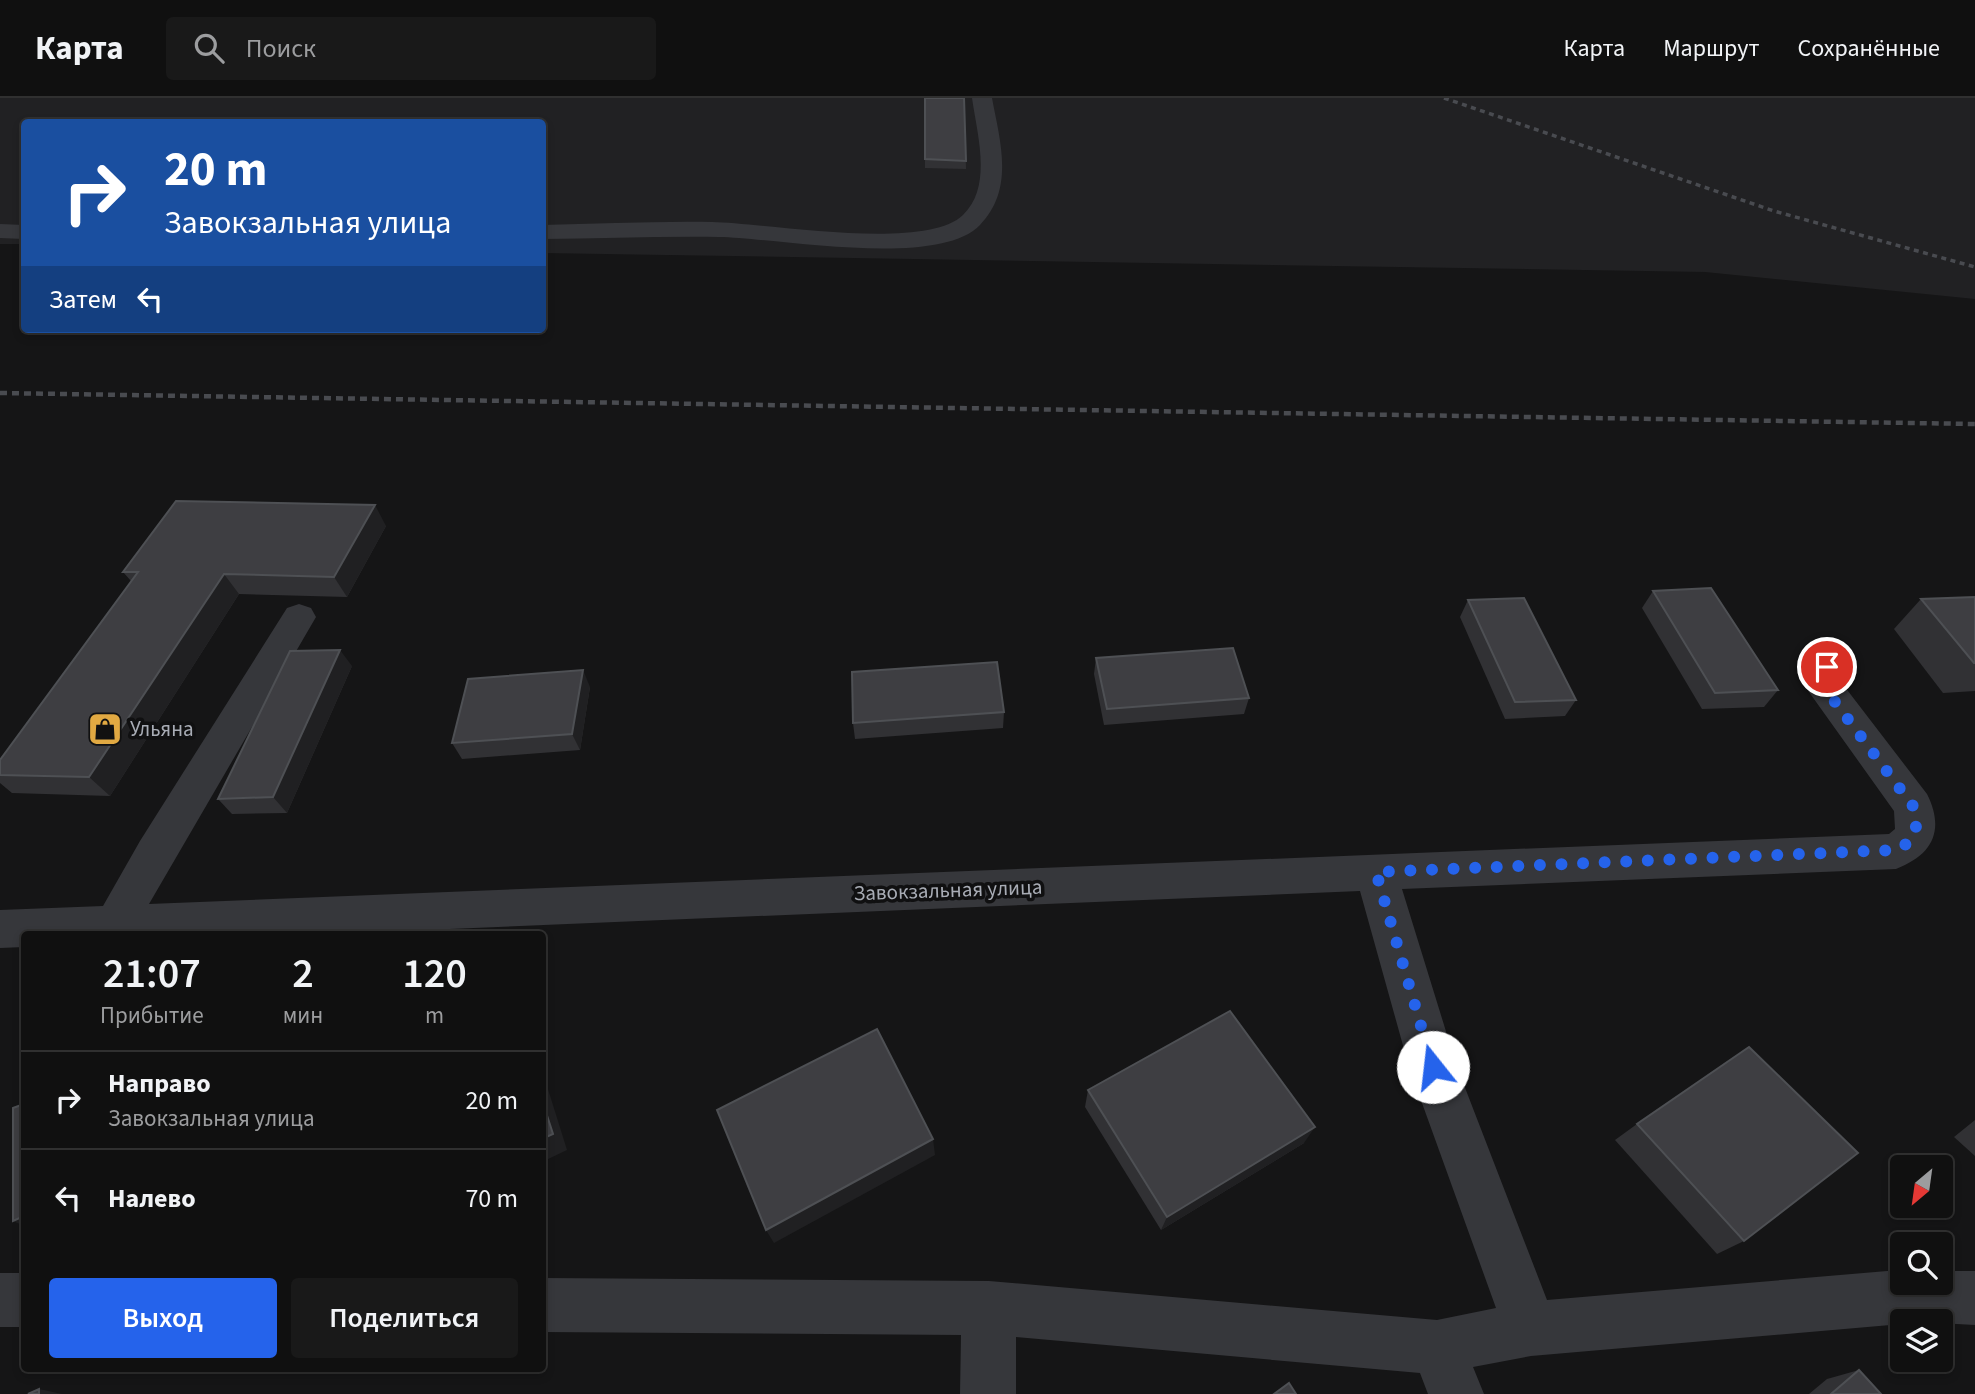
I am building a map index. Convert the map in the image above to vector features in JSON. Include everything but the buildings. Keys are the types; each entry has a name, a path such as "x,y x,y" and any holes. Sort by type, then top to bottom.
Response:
{"street":[{"path":"546,232 735,230 889,241 924,239 956,233 975,217 989,194 992,179 993,163 982,98"},
{"path":"0,231 21,232"},
{"path":"115,925 155,853 299,618"},
{"name":"Завокзальная улица","path":"60,931 115,925 1896,850 1911,842 1918,827 1913,806 1817,678 1818,673 1827,667"},
{"path":"1376,872 1433,1067 1531,1329"},
{"path":"546,1305 989,1308 1447,1370 1531,1329 1899,1297 1975,1298"},
{"path":"0,1300 21,1300"},
{"path":"988,1394 989,1308"}],"shaded area":[{"path":"0,98 1975,98 1975,299 1705,272 546,253 546,119 21,119 21,244 0,244"}],"railway":[{"path":"1444,98 1774,211 1975,267"},
{"path":"0,393 1975,424"}],"place":[{"name":"Ульяна","path":"105,729"}],"route":[{"path":"1433,1067 1376,872 1896,850 1911,842 1918,827 1913,806 1817,678 1818,673 1827,667"}]}
